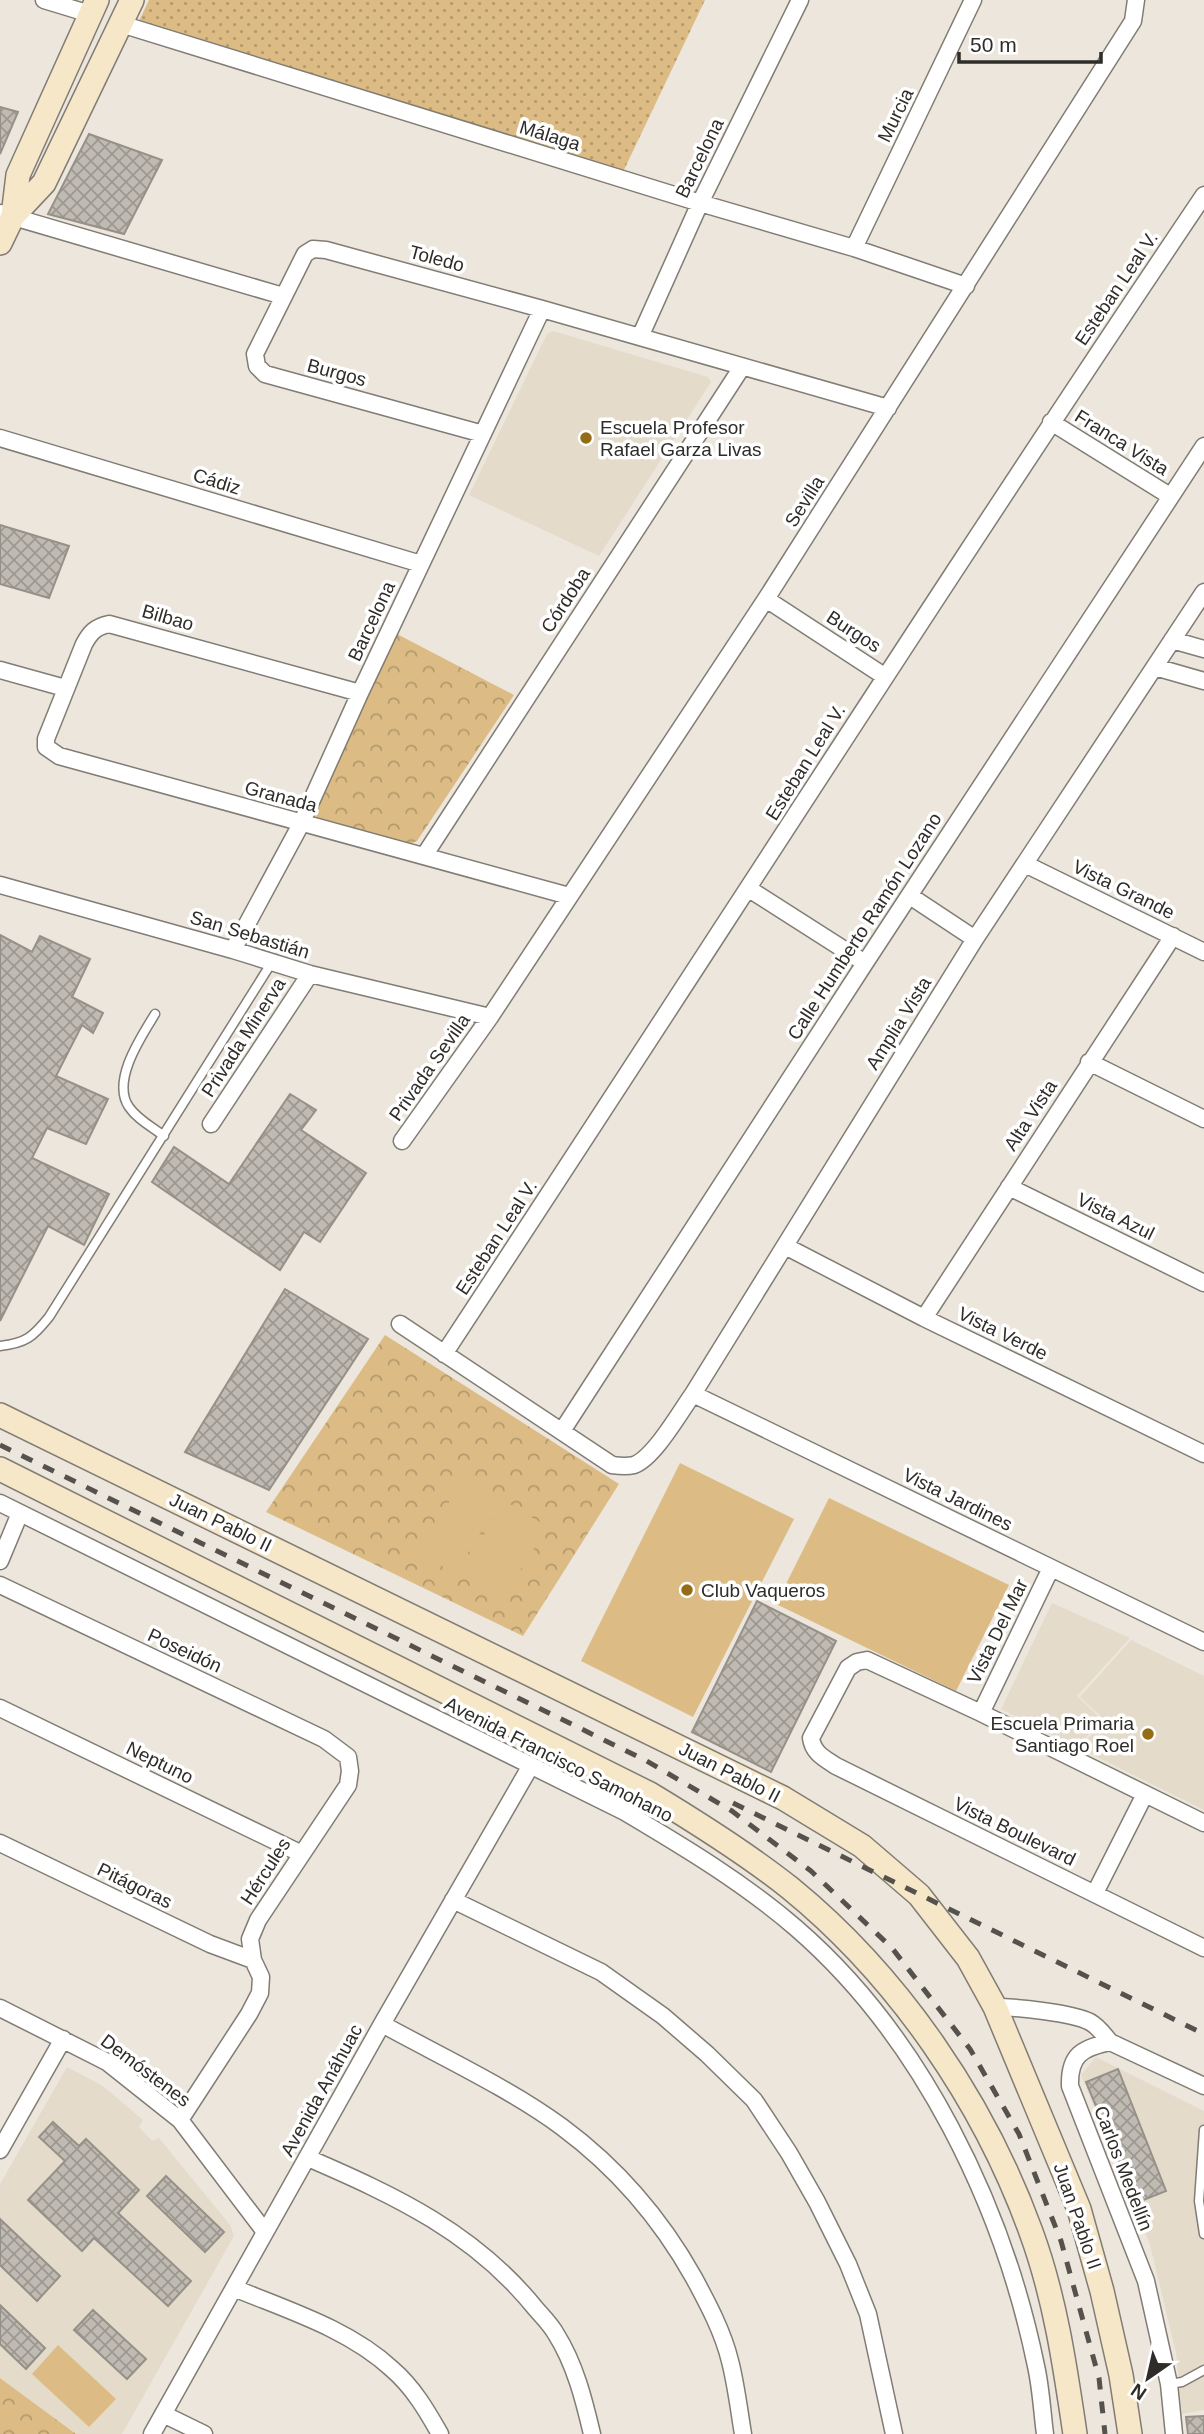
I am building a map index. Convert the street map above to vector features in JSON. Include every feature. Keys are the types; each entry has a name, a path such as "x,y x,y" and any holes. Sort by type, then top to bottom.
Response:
{"main road":[{"path":"7,214 44,183 132,0"},
{"path":"0,243 18,175 94,7"},
{"name":"Juan Pablo II","path":"0,1415 783,1798 862,1846 919,1895 968,1958 995,2007 1079,2209 1102,2291 1121,2375 1130,2434"},
{"path":"0,1469 650,1794 721,1837 791,1889 854,1948 907,2009 956,2078 995,2147 1031,2232 1054,2311 1075,2434"}],"street":[{"path":"44,0 94,7"},
{"name":"Barcelona","path":"640,337 700,203 800,0"},
{"name":"Murcia","path":"855,248 973,0"},
{"name":"Sevilla","path":"490,1017 766,599 966,286 1133,21 1136,0"},
{"name":"Málaga","path":"121,24 700,203 855,248 966,286"},
{"name":"Esteban Leal V.","path":"444,1354 749,889 884,676 1204,195"},
{"path":"7,214 283,296"},
{"name":"Toledo","path":"283,296 304,254 313,249 326,250 888,408"},
{"name":"Burgos","path":"283,296 255,354 257,366 265,374 483,434"},
{"name":"Barcelona","path":"233,950 301,824 360,692 542,309"},
{"name":"Córdoba","path":"424,856 742,367"},
{"name":"Franca Vista","path":"1051,422 1170,496"},
{"name":"Cádiz","path":"0,438 421,564"},
{"name":"Calle Humberto Ramón Lozano","path":"562,1431 1204,446"},
{"name":"Amplia Vista","path":"562,1431 612,1465 636,1465 648,1456 693,1394 975,939 1204,592"},
{"name":"Burgos","path":"766,599 884,676"},
{"name":"Bilbao","path":"65,688 90,634 99,626 109,624 360,692"},
{"path":"1172,640 1204,649"},
{"path":"1155,667 1204,681"},
{"path":"0,670 65,688"},
{"name":"Granada","path":"65,688 46,739 46,747 59,756 569,896"},
{"name":"Vista Grande","path":"1026,864 1204,952"},
{"name":"San Sebastián","path":"0,885 310,974 490,1017"},
{"path":"749,889 865,963"},
{"path":"910,896 975,939"},
{"name":"Alta Vista","path":"924,1318 1173,936"},
{"name":"Privada Minerva","path":"211,1124 310,974"},
{"name":"Privada Sevilla","path":"402,1141 490,1017"},
{"path":"1089,1062 1204,1119"},
{"name":"Vista Azul","path":"1009,1187 1204,1283"},
{"name":"Vista Verde","path":"785,1246 924,1318 1204,1454"},
{"path":"400,1324 562,1431"},
{"name":"Vista Jardines","path":"693,1394 1204,1642"},
{"name":"Avenida Francisco Samohano","path":"0,1503 530,1768 625,1812 756,1896 796,1928 831,1961 883,2021 922,2075 983,2197 1022,2310 1036,2367 1045,2434"},
{"path":"0,1562 20,1513"},
{"name":"Vista Del Mar","path":"981,1713 1051,1568"},
{"name":"Poseidón","path":"0,1585 324,1739 348,1757"},
{"name":"Vista Boulevard","path":"981,1713 867,1660 848,1668 811,1738 812,1746 836,1766 1204,1948"},
{"name":"Neptuno","path":"0,1708 302,1854"},
{"path":"981,1713 1204,1824"},
{"name":"Hércules","path":"180,2120 260,1993 261,1977 253,1960 250,1940 257,1920 348,1785 348,1757"},
{"name":"Avenida Anáhuac","path":"152,2434 382,2024 530,1768"},
{"path":"1095,1893 1145,1794"},
{"name":"Pitágoras","path":"0,1843 209,1944 253,1960"},
{"path":"453,1900 601,1972 663,2016 754,2100 812,2192 848,2264 868,2314 894,2434"},
{"path":"995,2007 1022,2007 1087,2020 1101,2030 1110,2042 1204,2086"},
{"name":"Demóstenes","path":"0,2008 107,2062 180,2120 265,2232"},
{"path":"382,2024 498,2088 561,2127 612,2170 654,2216 710,2308 730,2360 743,2434"},
{"path":"0,2150 64,2039"},
{"name":"Carlos Medellín","path":"1110,2042 1082,2050 1072,2063 1070,2086 1146,2281 1170,2384 1174,2434"},
{"path":"309,2158 383,2191 433,2219 479,2250 518,2286 556,2335 581,2388 592,2434"},
{"path":"234,2288 356,2342 393,2369 421,2401 440,2434"},
{"path":"163,2413 204,2434"}],"lane":[{"path":"0,1346 18,1344 34,1335 49,1317 272,962"},
{"path":"155,1014 128,1064 124,1076 124,1094 127,1105 136,1115 164,1136"},
{"path":"1204,2130 1199,2201 1204,2234"},
{"path":"1170,2384 1182,2382 1204,2370"}],"shaded area":[{"name":"Escuela Profesor Rafael Garza Livas","path":"553,331 708,377 711,382 599,556 469,495 547,334"},
{"path":"1052,1603 1130,1638 1077,1696 1102,1720 1077,1747 1001,1709"},
{"name":"Escuela Primaria Santiago Roel","path":"1131,1640 1204,1676 1204,1810 1079,1748 1105,1720 1080,1697"},
{"path":"1096,2057 1204,2111 1204,2410 1182,2414 1176,2353 1150,2245 1081,2075"},
{"path":"67,2067 103,2086 143,2120 139,2127 152,2141 159,2138 230,2225 234,2236 122,2434 76,2434 0,2378 0,2184"}],"green space":[{"path":"149,0 705,0 623,172 139,21"},
{"path":"397,634 514,695 417,841 410,844 315,818 311,809"},
{"path":"385,1335 619,1484 523,1636 266,1512"},
{"name":"Club Vaqueros","path":"680,1463 794,1519 693,1717 581,1661"},
{"path":"464,1478 500,1501 455,1574 418,1552"},
{"path":"829,1498 1009,1585 956,1691 776,1604"},
{"path":"505,1501 548,1527 501,1600 459,1575"},
{"path":"58,2345 116,2399 89,2427 32,2374"},
{"path":"0,2378 76,2434 0,2434"}],"building":[{"path":"0,107 18,112 0,154"},
{"path":"89,134 162,160 124,234 48,214"},
{"path":"0,525 69,546 49,598 0,584"},
{"path":"0,935 32,952 40,936 90,959 72,997 103,1013 93,1033 82,1025 56,1076 108,1099 86,1144 47,1128 32,1158 109,1194 84,1245 48,1226 0,1321"},
{"path":"290,1094 316,1110 301,1130 366,1173 320,1242 304,1232 280,1270 152,1182 174,1147 229,1184"},
{"path":"285,1289 368,1339 269,1490 185,1452"},
{"name":"Club Vaqueros","path":"757,1601 836,1641 771,1772 692,1732"},
{"path":"1118,2069 1166,2191 1136,2203 1086,2082"},
{"path":"53,2122 79,2146 86,2139 139,2190 118,2213 191,2281 168,2306 94,2238 82,2251 28,2200 65,2161 39,2137"},
{"path":"166,2176 224,2232 205,2252 147,2196"},
{"path":"0,2219 60,2276 37,2301 0,2265"},
{"path":"0,2305 45,2348 26,2369 0,2344"},
{"path":"93,2310 146,2359 127,2379 74,2330"},
{"path":"1204,2416 1204,2434 1188,2434 1186,2417"}],"railway":[{"path":"0,1445 645,1760 732,1811 811,1871 892,1948 970,2049 1019,2134 1061,2241 1099,2378 1105,2434"},
{"path":"733,1803 1204,2034"}],"place":[{"name":"Escuela Profesor Rafael Garza Livas","path":"586,438"},
{"name":"Club Vaqueros","path":"687,1590"},
{"name":"Escuela Primaria Santiago Roel","path":"1148,1734"}]}
